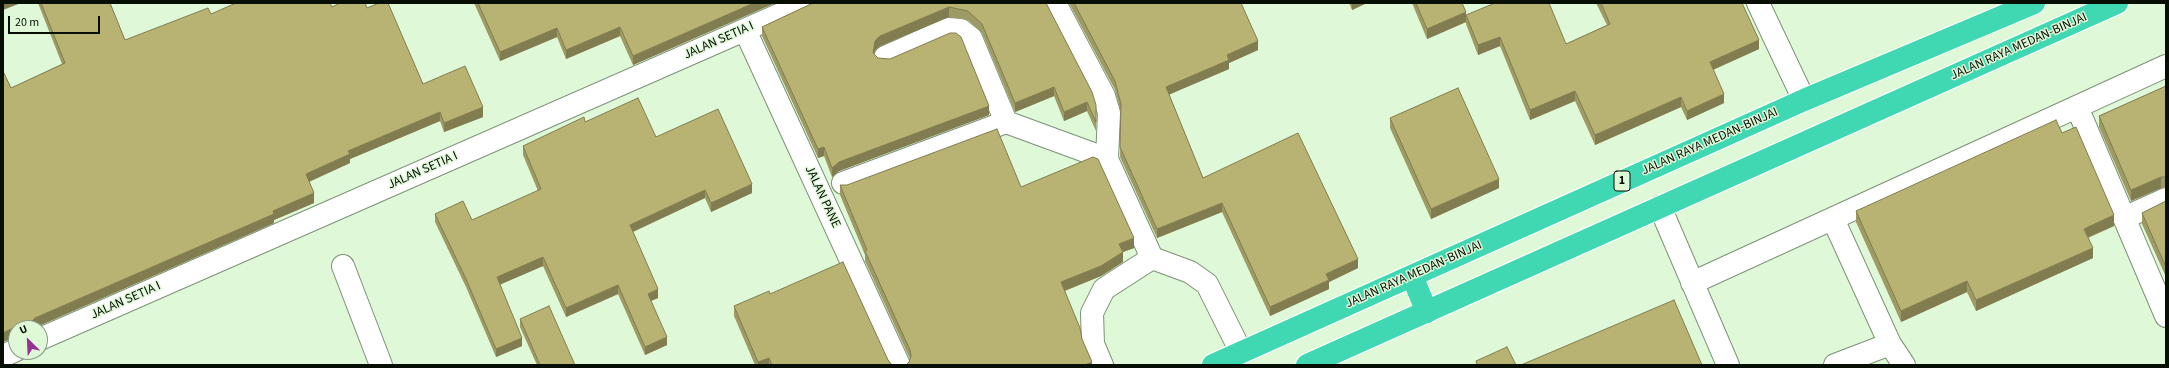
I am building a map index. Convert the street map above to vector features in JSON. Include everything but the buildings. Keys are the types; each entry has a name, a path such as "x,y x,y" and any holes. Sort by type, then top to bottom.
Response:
{"highway":[{"name":"JALAN RAYA MEDAN-BINJAI","path":"1213,365 1804,100 2034,3"},
{"name":"JALAN RAYA MEDAN-BINJAI","path":"1307,365 2117,3"},
{"path":"1412,276 1427,312"}],"street":[{"name":"JALAN SETIA I","path":"48,335 806,3"},
{"path":"1055,3 1104,96 1109,113 1107,160 1152,258 1190,272 1207,284 1241,352"},
{"path":"1758,3 1804,100"},
{"path":"885,57 948,29 961,30 971,38 1006,122"},
{"name":"JALAN PANE","path":"745,30 899,365"},
{"path":"1692,283 2166,66"},
{"path":"2077,106 2166,316"},
{"path":"843,183 1006,122 1107,160"},
{"path":"2124,218 2166,199"},
{"path":"1660,207 1728,365"},
{"path":"1833,218 1890,344 1904,365"},
{"path":"1102,365 1093,344 1092,313 1104,289 1152,258"},
{"path":"343,266 381,365"},
{"path":"1835,365 1890,344"}]}
